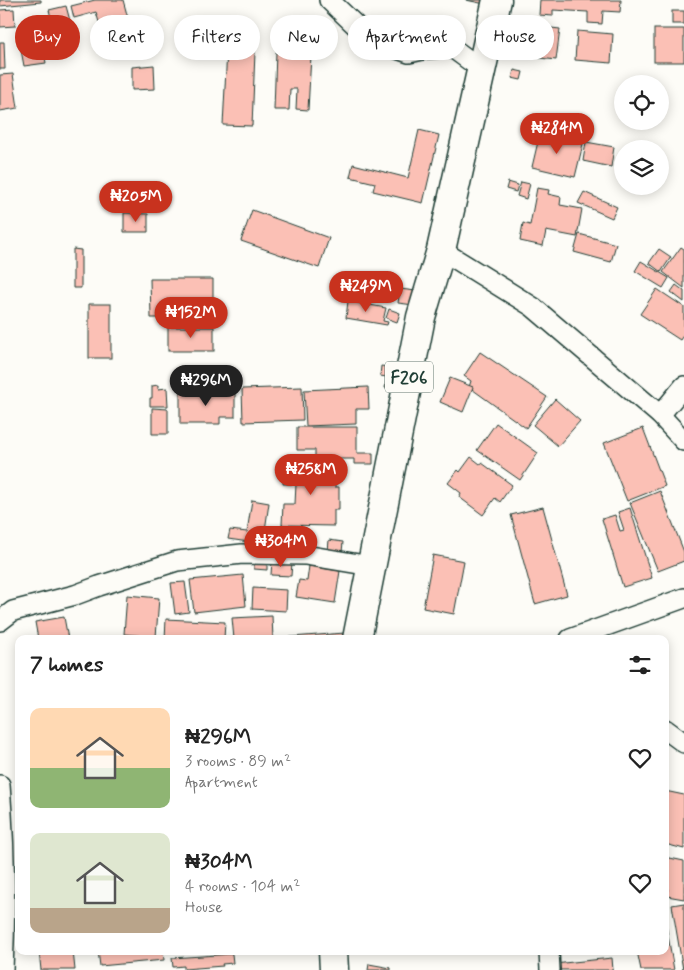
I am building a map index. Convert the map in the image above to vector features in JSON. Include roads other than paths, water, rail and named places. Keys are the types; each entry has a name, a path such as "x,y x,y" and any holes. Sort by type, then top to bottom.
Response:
{"main road":[{"name":"F206","path":"358,635 421,316 441,250 497,0"},
{"path":"333,955 334,970"}],"street":[{"path":"329,0 371,40 409,52 451,48 470,61 483,62"},
{"path":"441,250 533,307 660,415 684,441"},
{"path":"660,415 684,386"},
{"path":"4,613 75,595 177,561 242,554 305,555 370,566"},
{"path":"581,635 684,598"},
{"path":"669,732 684,743"},
{"path":"0,785 4,829 6,907 3,970"},
{"path":"549,955 550,970"}]}
